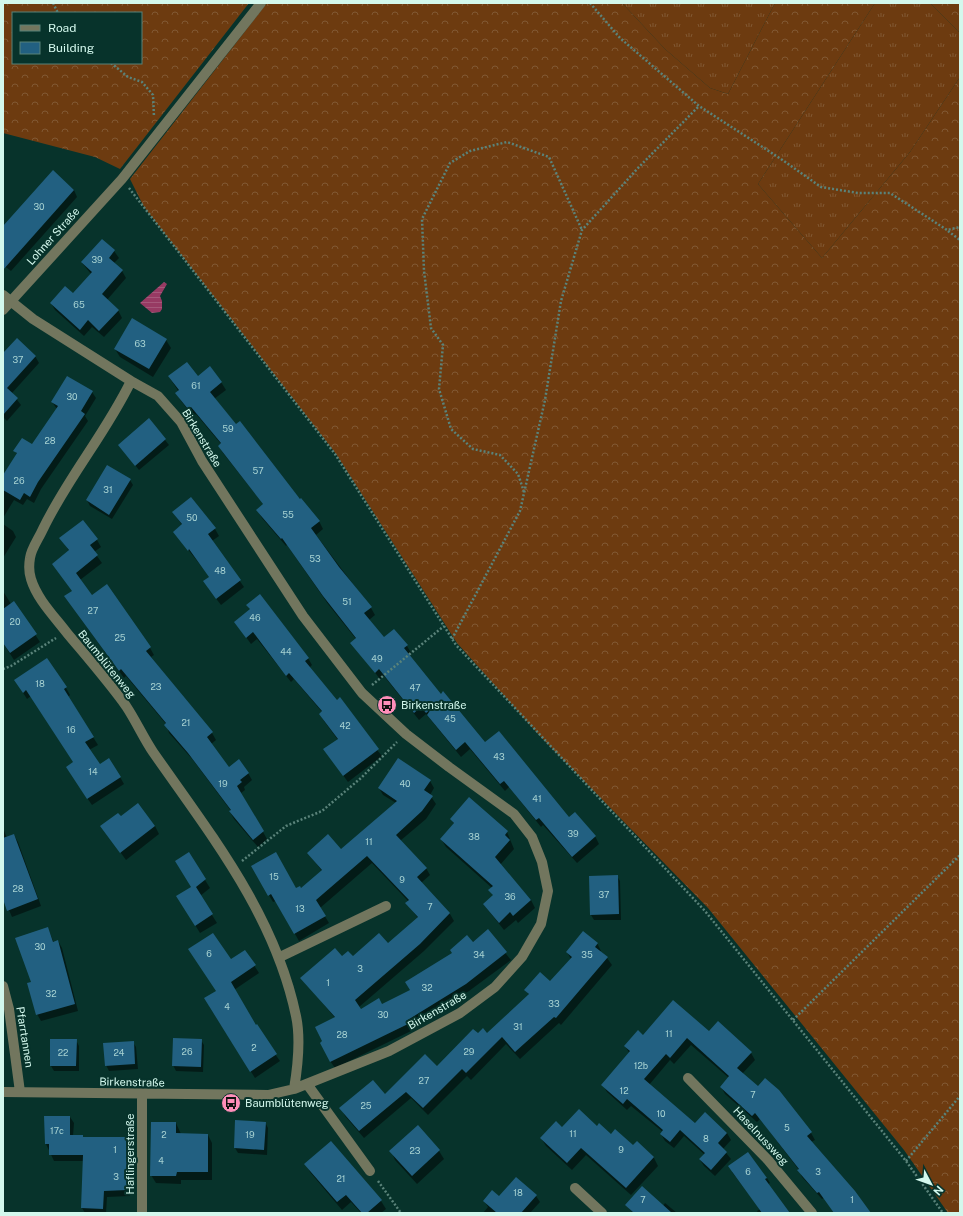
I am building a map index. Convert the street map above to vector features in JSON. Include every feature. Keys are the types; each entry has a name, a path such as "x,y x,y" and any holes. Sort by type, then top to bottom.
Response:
{"street":[{"name":"Lohner Straße","path":"5,303 122,178 261,3"},
{"name":"Birkenstraße","path":"3,1092 142,1095 268,1095 294,1089 389,1051 460,1013 495,987 522,957 541,924 548,891 542,862 532,837 514,814 406,734 362,693 303,616 202,461 181,422 158,396 131,381 5,303"},
{"name":"Baumblütenweg","path":"131,381 120,403 62,495 30,557 30,577 38,595 126,707 152,750 234,868 262,918 280,957 296,1016 298,1059 294,1089"},
{"path":"280,957 386,906"},
{"name":"Pfarrtannen","path":"3,986 9,1009 20,1092"},
{"name":"Haselnussweg","path":"688,1078 768,1160 812,1213"},
{"path":"307,1084 370,1171"},
{"name":"Haflingerstraße","path":"142,1095 142,1213"},
{"path":"575,1188 602,1213"}],"path":[{"path":"53,3 58,12"},
{"path":"590,3 620,38 699,106 781,159 821,187 858,193 890,193 960,240"},
{"path":"112,64 128,77 142,82 153,94 155,137"},
{"path":"452,639 520,511 545,400 561,301 582,230 638,168 699,106"},
{"path":"524,492 518,474 500,454 474,448 451,429 439,389 443,345 431,328 424,271 422,219 450,163 470,150 507,142 549,157 582,230"},
{"path":"122,178 336,454 452,639 539,736 705,911 906,1161 942,1213"},
{"path":"947,230 960,227"},
{"path":"362,693 444,626"},
{"path":"3,669 11,666 66,632"},
{"path":"234,868 286,826 322,812 361,778 406,734"},
{"path":"793,1020 960,855"},
{"path":"906,1161 960,1096"},
{"path":"370,1171 401,1213"}],"green space":[{"path":"3,3 249,3 120,169 95,157 3,133"},
{"path":"267,3 622,3 665,49 710,88 728,94 775,3 875,3 758,184 822,258 910,152 960,77 960,1213 948,1213 904,1150 708,908 540,736 457,643 336,454 144,207 130,179"},
{"path":"622,3 775,3 728,94 710,88 665,49"},
{"path":"875,3 930,3 960,33 960,77 910,152 822,258 758,184"},
{"path":"930,3 960,3 960,33"}],"shaded area":[{"path":"164,282 167,284 160,296 162,301 162,309 160,312 152,313 140,303"}],"building":[{"path":"53,170 74,190 3,270 3,226"},
{"path":"102,239 115,250 109,258 123,270 102,294 119,310 99,331 88,320 80,330 50,303 65,286 73,293 92,272 81,262"},
{"path":"132,318 167,339 149,369 114,349"},
{"path":"17,338 36,356 7,388 18,398 3,415 3,353"},
{"path":"187,362 198,376 210,366 222,382 210,392 236,424 240,421 300,499 301,498 320,521 311,528 339,567 372,607 364,613 384,637 394,629 408,645 404,648 441,694 443,691 485,742 499,731 569,817 575,812 596,836 572,857 539,818 536,820 504,781 500,784 465,742 456,750 427,715 431,709 426,713 421,707 414,713 379,669 375,673 350,643 356,638 323,596 282,538 281,539 256,510 263,504 218,446 221,443 191,407 188,409 175,393 179,390 168,376"},
{"path":"67,376 93,391 81,411 85,414 38,482 30,497 24,493 20,500 3,490 3,475 17,453 13,451 22,438 32,444 58,406 51,402"},
{"path":"149,418 166,439 135,466 118,445"},
{"path":"107,465 131,479 109,515 86,500"},
{"path":"191,497 216,528 208,534 241,580 216,599 203,581 209,577 189,549 188,551 173,532 182,524 172,512"},
{"path":"83,520 98,539 90,545 98,555 76,573 92,595 107,584 151,647 146,651 213,732 207,737 229,767 239,759 249,773 240,780 242,782 237,786 264,831 253,840 229,811 231,810 188,753 164,725 166,723 121,669 119,671 64,596 72,591 52,564 69,550 59,538"},
{"path":"260,594 309,658 305,661 337,700 340,697 379,749 343,776 323,749 338,739 319,714 322,711 289,673 286,676 253,632 246,638 234,622 250,609 246,605"},
{"path":"14,601 37,634 10,653 3,643 3,609"},
{"path":"47,658 67,687 64,689 94,737 85,742 100,764 109,758 121,777 87,799 66,767 73,762 26,690 23,693 14,680"},
{"path":"398,758 431,780 424,790 433,796 422,811 396,835 427,868 417,877 450,913 420,944 355,1000 361,1009 379,998 382,1004 410,990 405,982 452,953 450,950 467,935 473,942 488,929 507,952 466,984 406,1021 408,1024 330,1062 320,1043 322,1041 315,1027 335,1017 300,978 335,948 342,956 348,951 353,956 379,933 388,943 418,917 405,903 409,900 367,856 316,900 326,916 294,934 271,894 268,896 251,866 276,852 296,888 300,886 301,888 322,870 307,853 328,834 341,849 397,801 378,788"},
{"path":"469,797 508,831 505,835 510,840 495,857 531,900 513,916 510,912 499,923 483,904 493,895 488,890 493,886 440,839 454,823 450,819"},
{"path":"138,803 155,826 120,853 100,826 118,813 121,816"},
{"path":"14,834 38,899 7,911 3,899 3,838"},
{"path":"189,852 206,879 196,887 213,914 195,926 176,896 191,887 175,861"},
{"path":"618,875 619,914 590,915 589,876"},
{"path":"48,927 53,942 58,940 75,1004 36,1015 27,983 31,982 15,938"},
{"path":"583,931 598,943 595,947 608,957 556,1018 554,1017 515,1052 502,1037 466,1073 462,1069 423,1108 406,1092 359,1131 339,1108 373,1080 385,1094 425,1054 437,1066 473,1029 478,1033 483,1028 487,1033 529,994 524,990 540,972 550,981 572,957 566,952"},
{"path":"213,933 231,959 245,950 256,965 231,982 256,1025 257,1024 277,1054 250,1072 204,998 216,991 188,949"},
{"path":"673,1000 709,1031 718,1021 752,1052 737,1068 758,1086 765,1078 779,1090 812,1132 807,1136 855,1191 871,1213 834,1213 819,1192 817,1193 797,1170 799,1169 755,1113 752,1116 720,1087 729,1076 687,1038 670,1058 666,1054 644,1079 695,1123 705,1112 727,1133 718,1143 727,1152 711,1170 699,1159 705,1153 680,1130 670,1142 660,1134 663,1130 627,1099 623,1104 601,1085 630,1051 624,1046 638,1030 643,1035"},
{"path":"173,1038 202,1039 201,1067 172,1066"},
{"path":"50,1039 77,1039 76,1066 50,1066"},
{"path":"134,1041 135,1064 105,1066 103,1043"},
{"path":"579,1109 597,1126 599,1123 611,1134 615,1129 633,1145 637,1141 654,1157 626,1188 581,1148 567,1163 540,1138 556,1121 562,1127"},
{"path":"44,1116 70,1116 70,1135 83,1135 83,1137 126,1137 127,1190 104,1191 103,1209 81,1208 83,1155 49,1155 49,1144 45,1144"},
{"path":"235,1120 266,1122 264,1150 234,1148"},
{"path":"151,1122 176,1122 176,1133 208,1134 208,1172 177,1172 176,1176 150,1176"},
{"path":"418,1125 440,1150 412,1176 389,1151"},
{"path":"331,1141 382,1200 367,1213 362,1213 346,1195 337,1202 304,1164"},
{"path":"748,1152 767,1178 765,1179 790,1213 762,1213 728,1166"},
{"path":"516,1177 537,1195 521,1213 497,1213 483,1201 492,1190 499,1196"},
{"path":"642,1186 672,1213 634,1213 625,1205"}],"place":[{"name":"Birkenstraße","path":"387,705"},
{"name":"Baumblütenweg","path":"231,1103"}]}
